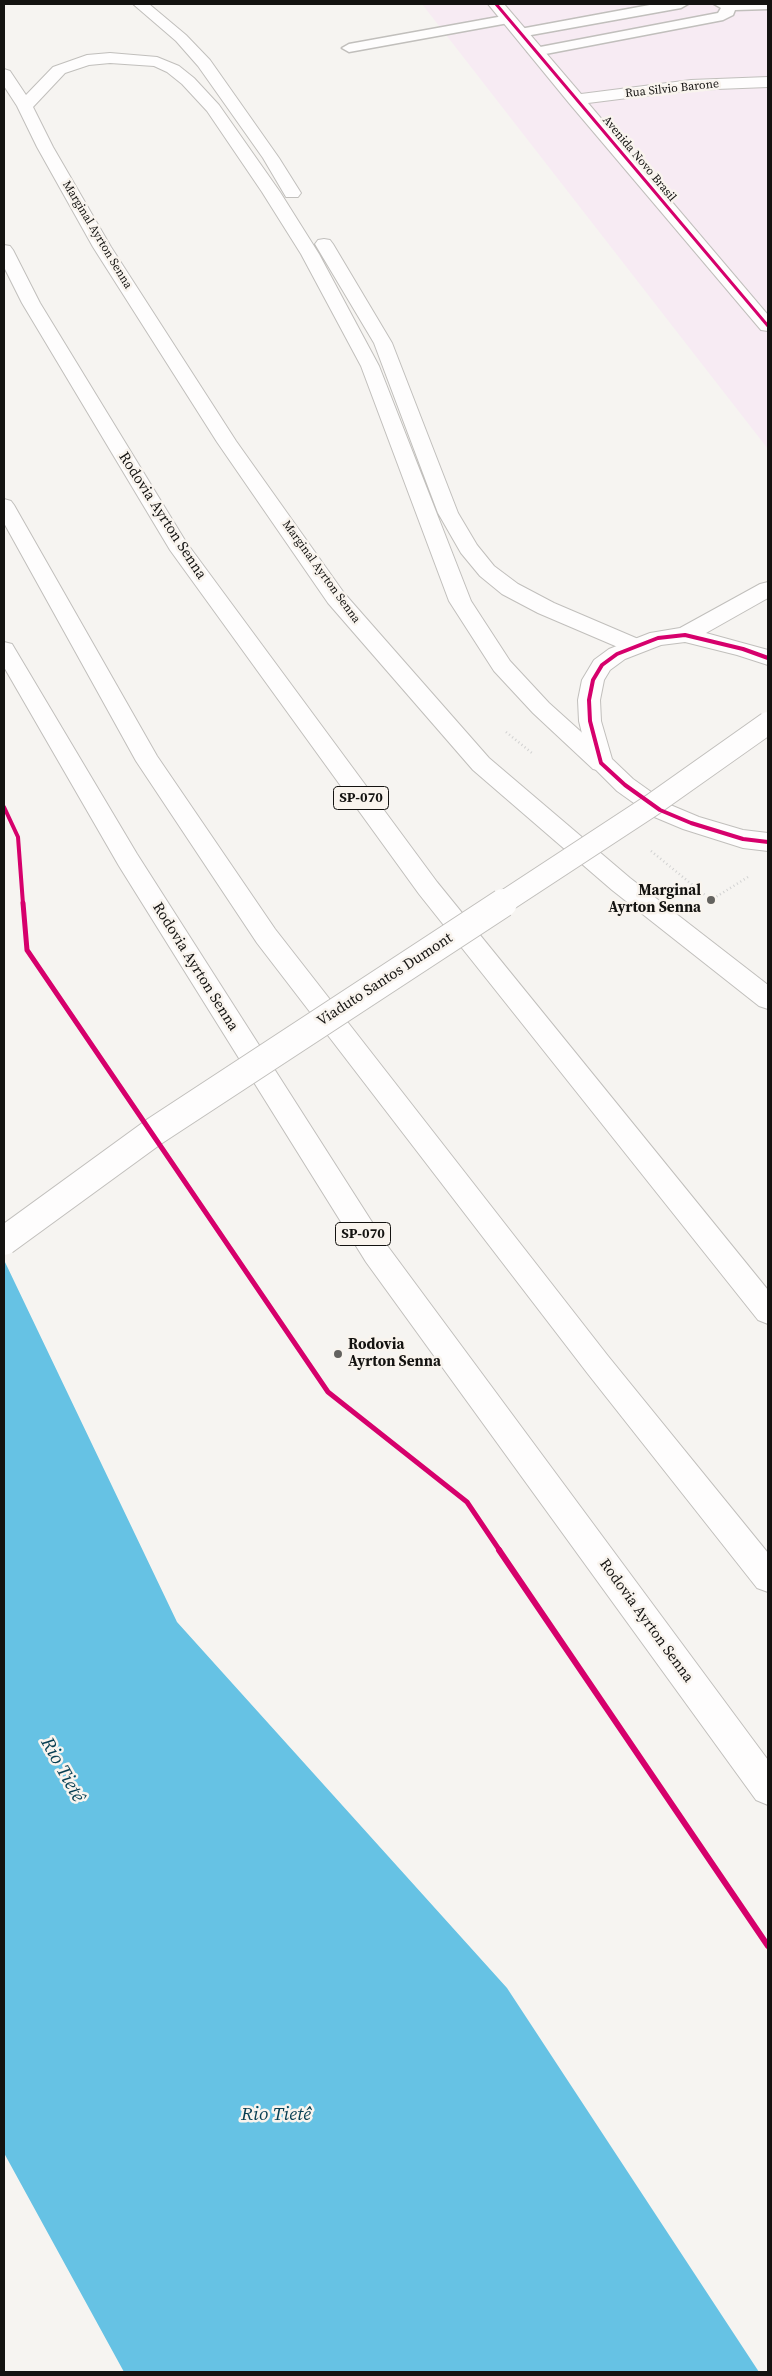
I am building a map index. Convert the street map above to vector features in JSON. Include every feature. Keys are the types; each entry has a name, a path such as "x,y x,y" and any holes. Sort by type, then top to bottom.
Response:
{"main road":[{"path":"140,4 181,38 229,97 271,158 368,316 400,382 448,513 468,548 487,571 510,589 580,624 635,646"},
{"name":"Avenida Novo Brasil","path":"496,4 768,326"},
{"path":"25,106 59,70 87,60 110,58 157,62 173,69 188,81 213,108 271,192 310,254 370,366 460,601 502,666 541,708 625,785 660,810 691,823 743,839 768,842"},
{"name":"Marginal Ayrton Senna","path":"4,74 25,106 45,147 107,255 227,442 342,605 420,697 481,764 621,884 768,999"},
{"name":"Rua Silvio Barone","path":"576,100 691,85 768,82"},
{"name":"Rodovia Ayrton Senna","path":"4,250 31,303 177,545 428,888 768,1310"},
{"path":"4,506 148,761 266,936 598,1365 768,1577"},
{"path":"686,635 768,589"},
{"path":"601,763 590,722 589,700 593,680 602,665 617,654 658,638 686,635 743,649 768,658"},
{"name":"Rodovia Ayrton Senna","path":"4,649 128,860 376,1253 768,1788"},
{"name":"Viaduto Santos Dumont","path":"4,1241 155,1131 652,805 768,723"}],"lane":[{"path":"520,33 611,15 681,4"},
{"path":"536,52 723,16 728,12 725,5 768,5"},
{"path":"349,48 509,20"}],"path":[{"path":"710,900 752,875"}],"shaded area":[{"path":"422,4 768,4 768,449"}],"water":[{"name":"Rio Tietê","path":"4,1260 177,1622 507,1988 759,2372 124,2372 4,2153"}],"cycle path":[{"path":"496,4 768,326"},
{"path":"768,658 743,649 685,635 658,638 617,654 602,665 593,680 589,700 590,721 601,763 625,785 660,810 691,823 743,839 768,842"},
{"path":"4,807 18,837 27,950 328,1392 467,1502 768,1946"}],"place":[{"name":"Marginal Ayrton Senna","path":"711,900"},
{"name":"Rodovia Ayrton Senna","path":"338,1354"}]}
